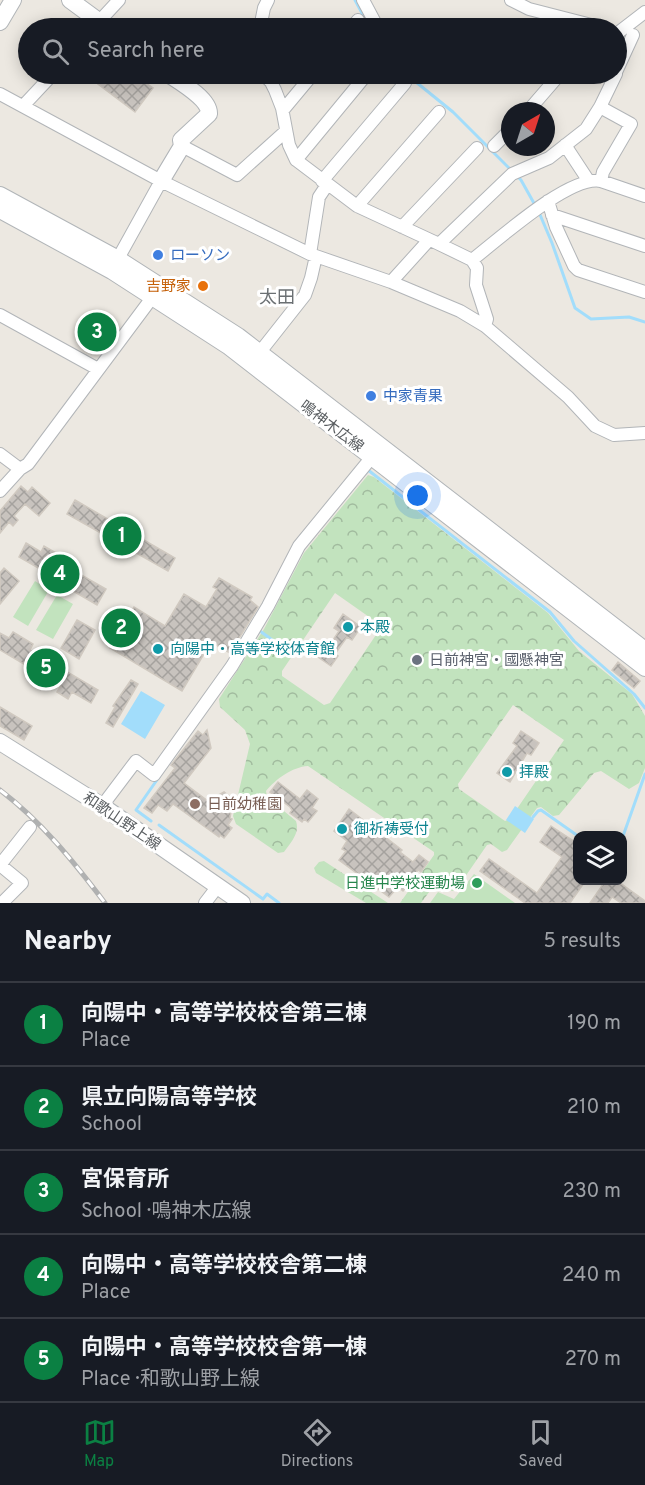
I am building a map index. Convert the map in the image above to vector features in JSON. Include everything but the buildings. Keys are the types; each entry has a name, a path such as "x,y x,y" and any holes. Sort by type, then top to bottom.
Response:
{"main road":[{"path":"0,22 13,0"},
{"path":"70,0 91,18"},
{"path":"161,181 182,146 181,140 209,114 210,108 204,100 182,84"},
{"name":"鳴神木広線","path":"0,195 157,291 238,336 260,352 376,451 645,668"},
{"name":"鳴神木広線","path":"0,210 115,265"},
{"name":"鳴神木広線","path":"157,291 228,346 643,645"},
{"name":"和歌山野上線","path":"0,742 102,806 242,903"}],"street":[{"path":"106,18 119,0"},
{"path":"262,18 268,0"},
{"path":"363,0 373,18"},
{"path":"511,0 529,9 558,18"},
{"path":"627,25 645,12"},
{"path":"627,56 639,37"},
{"path":"24,106 44,84"},
{"path":"272,84 283,110 289,145 296,160 357,206 472,260 477,268 476,285 487,319 485,326"},
{"path":"283,110 305,84"},
{"path":"296,160 360,84"},
{"path":"260,352 305,295 312,278 319,197 324,183 404,84"},
{"path":"536,102 551,84"},
{"path":"391,282 512,174 549,158 586,129 611,84"},
{"path":"0,94 161,181 313,255 391,282 460,311 485,326 516,355 568,397 595,426 614,435 645,433"},
{"path":"472,260 540,205 594,180 603,172 631,124 600,107"},
{"path":"357,206 439,112"},
{"path":"182,146 237,175 286,131"},
{"path":"494,146 501,139"},
{"path":"565,145 594,180 645,196"},
{"path":"402,227 477,148"},
{"path":"115,265 161,181"},
{"path":"548,201 574,266 578,270 645,292"},
{"path":"552,214 645,246"},
{"path":"0,491 20,469 28,464 157,291"},
{"path":"1,317 98,369"},
{"path":"102,806 136,761 154,775 232,666 268,606 299,546 376,451"},
{"path":"0,454 20,469"},
{"path":"2,903 22,883 0,865 30,827"},
{"path":"205,903 218,886"}],"green space":[{"name":"日前神宮・國懸神宮","path":"368,475 374,477 548,613 579,651 632,694 645,716 645,768 639,783 629,789 601,771 594,773 559,815 553,816 541,807 537,808 507,850 502,852 491,844 487,845 456,890 452,891 440,882 435,884 421,903 400,903 434,852 308,766 302,767 285,774 266,791 267,797 296,821 297,825 292,841 284,852 278,853 236,824 233,816 250,744 245,730 220,707 219,699 264,629 304,553","holes":["335,593 382,626 330,703 324,705 282,676 282,671","513,705 564,740 510,819 505,821 459,789 458,784"]},
{"path":"35,581 49,590 28,626 13,617"},
{"path":"57,595 73,604 53,639 36,630"},
{"path":"324,861 388,903 366,903 316,873 314,868 319,862"},
{"name":"日進中学校運動場","path":"474,874 515,903 430,903 438,892 454,899"}],"water":[{"path":"141,691 165,705 145,739 121,724"},
{"path":"515,806 534,819 525,833 506,820"}],"waterway":[{"path":"355,0 365,18"},
{"path":"418,84 453,112 511,170"},
{"path":"516,175 535,205"},
{"path":"538,210 575,308 591,319 629,317 645,322"},
{"path":"366,473 368,470 550,612 574,641 634,694 645,708"},
{"path":"258,633 260,631 279,645"},
{"path":"625,831 645,774"},
{"path":"151,821 136,810 159,777"},
{"path":"533,817 541,810 573,832"},
{"path":"159,825 263,899 267,894 279,903"}],"railway":[{"path":"0,790 56,843 105,903"}],"place":[{"name":"ローソン","path":"158,255"},
{"name":"吉野家","path":"203,286"},
{"name":"宮保育所","path":"97,332"},
{"name":"中家青果","path":"371,396"},
{"name":"向陽中・高等学校校舎第三棟","path":"122,536"},
{"name":"向陽中・高等学校校舎第二棟","path":"60,574"},
{"name":"本殿","path":"348,627"},
{"name":"県立向陽高等学校","path":"121,628"},
{"name":"向陽中・高等学校体育館","path":"158,649"},
{"name":"日前神宮・國懸神宮","path":"417,660"},
{"name":"向陽中・高等学校校舎第一棟","path":"46,668"},
{"name":"拝殿","path":"507,772"},
{"name":"日前幼稚園","path":"195,804"},
{"name":"御祈祷受付","path":"342,829"},
{"name":"日進中学校運動場","path":"477,883"}],"district":[{"name":"太田","path":"277,297"}]}
